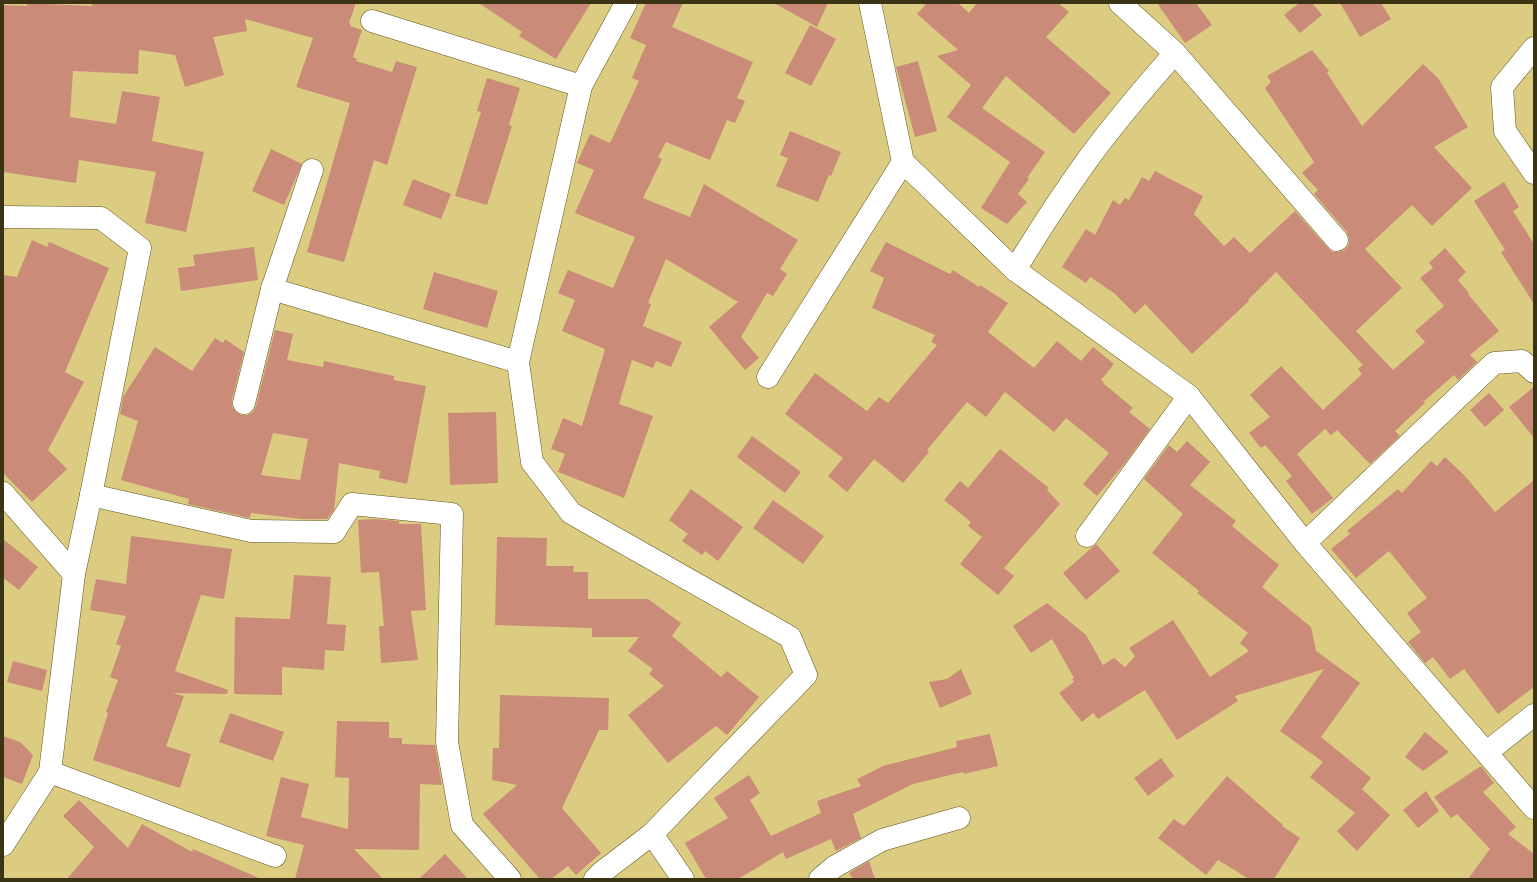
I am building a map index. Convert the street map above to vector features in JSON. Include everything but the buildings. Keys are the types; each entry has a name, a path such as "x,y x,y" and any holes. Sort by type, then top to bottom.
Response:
{"street":[{"path":"595,879 652,834 806,676 790,637 571,513 532,462 518,362 581,86 626,3"},
{"path":"870,3 903,162 1015,270 1189,396 1305,543 1534,808"},
{"path":"1120,3 1175,53 1337,240"},
{"path":"372,21 581,86"},
{"path":"1534,48 1502,87 1505,131 1534,173"},
{"path":"1015,270 1045,222 1089,158 1133,101 1175,53"},
{"path":"768,377 903,162"},
{"path":"244,403 272,289 312,170"},
{"path":"3,217 100,218 140,248 74,574 50,772 3,845"},
{"path":"272,289 518,362"},
{"path":"1305,543 1494,363 1522,360 1534,372"},
{"path":"1087,536 1189,396"},
{"path":"3,493 74,574"},
{"path":"91,495 251,531 334,532 352,504 452,514 447,742 462,825 510,879"},
{"path":"1487,752 1534,715"},
{"path":"50,772 275,856"},
{"path":"820,879 834,867 882,840 959,818"},
{"path":"652,834 683,879"}]}
